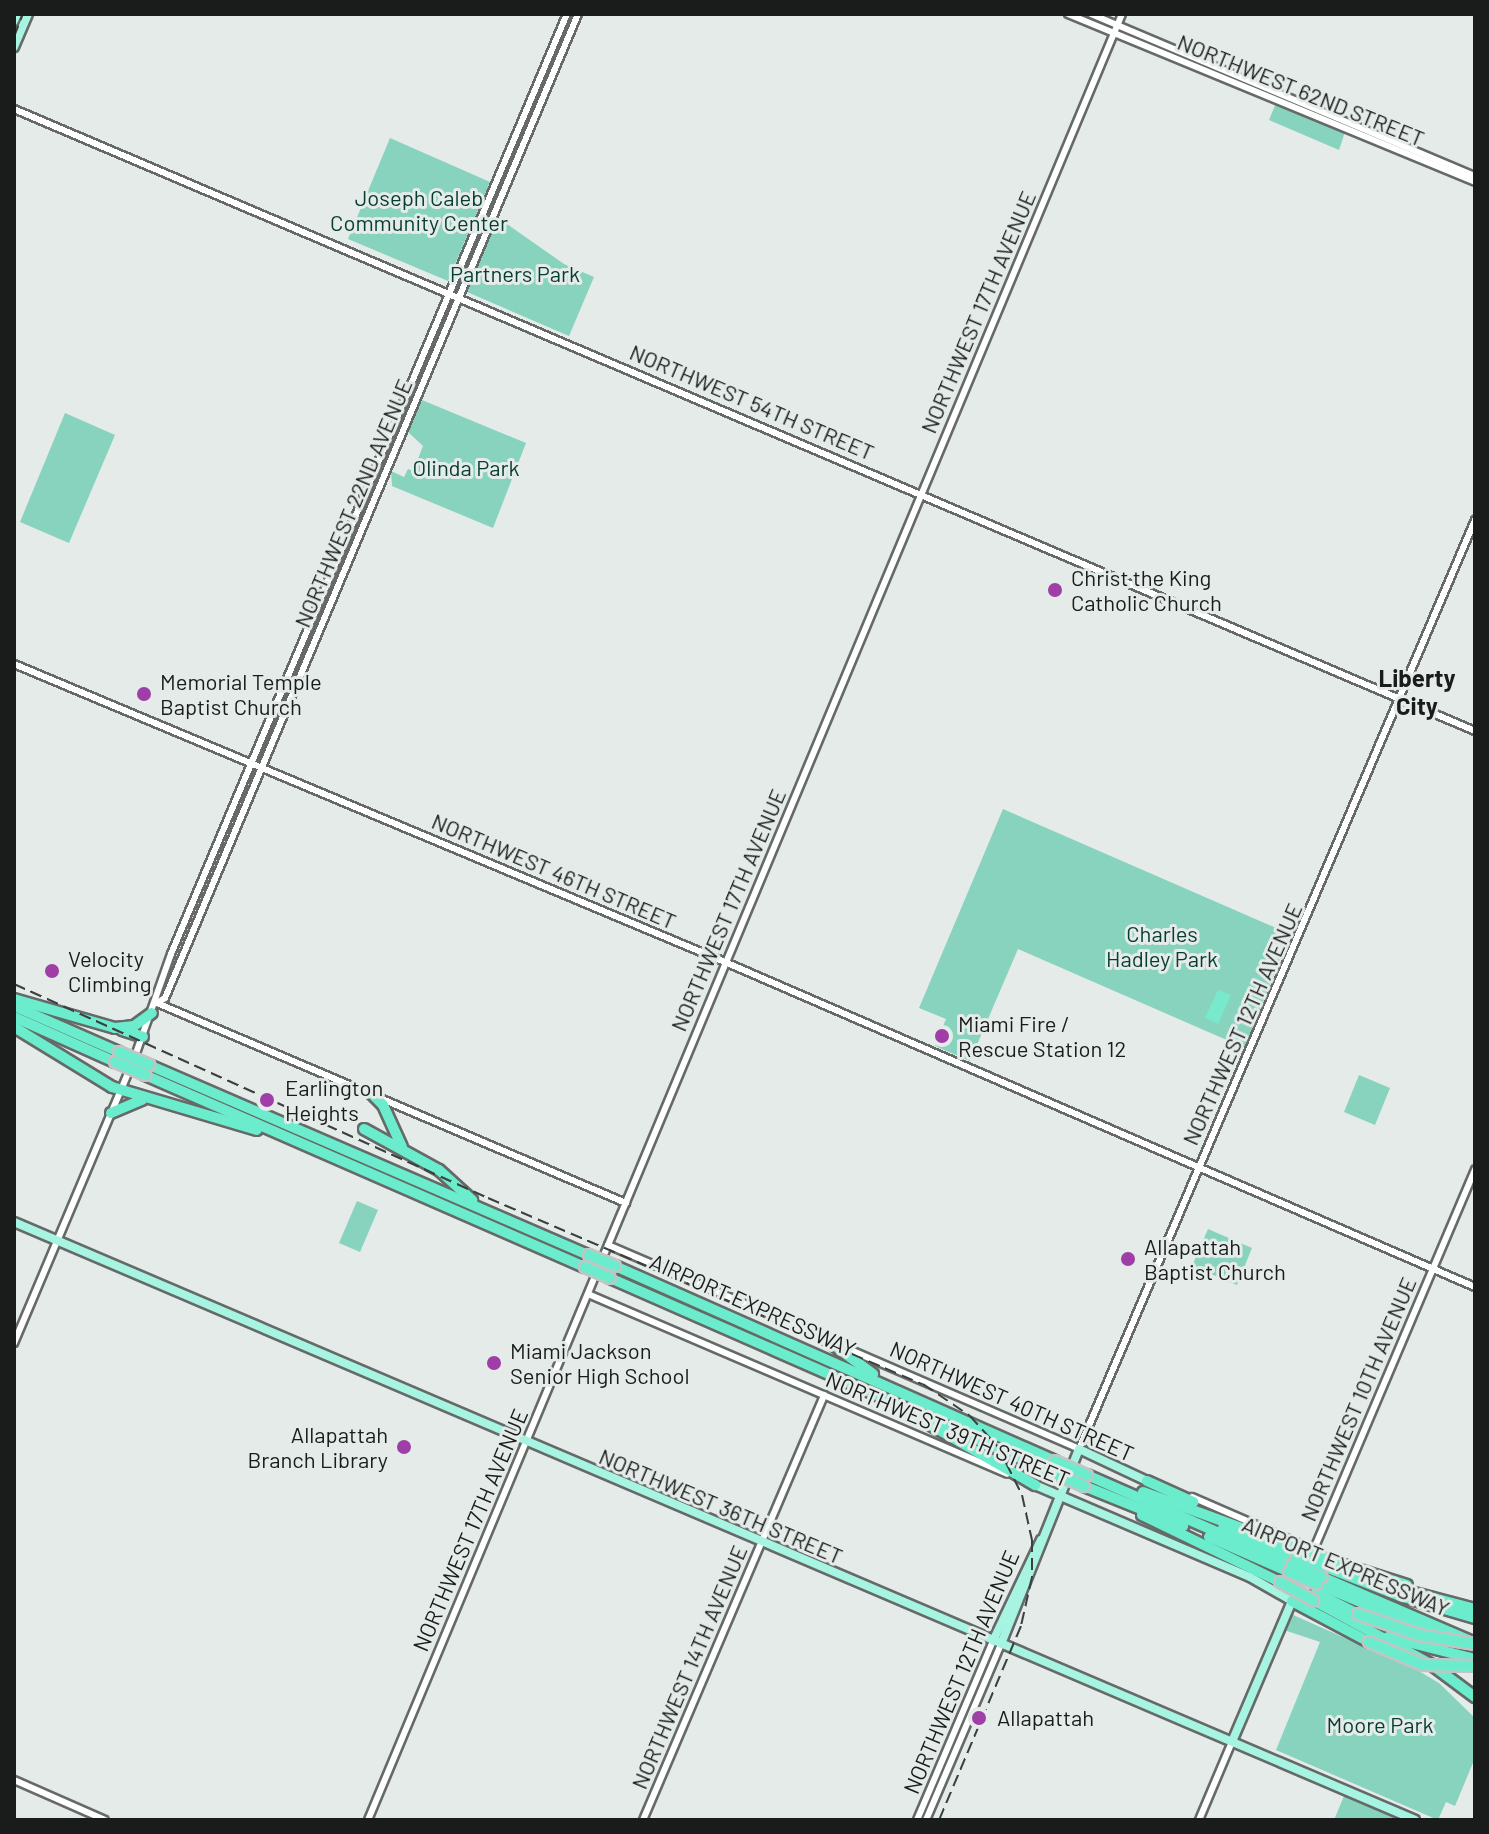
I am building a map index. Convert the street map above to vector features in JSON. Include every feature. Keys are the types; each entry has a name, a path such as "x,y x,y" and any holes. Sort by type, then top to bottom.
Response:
{"highway":[{"path":"14,999 143,1037"},
{"name":"AIRPORT EXPRESSWAY","path":"14,1006 117,1057"},
{"path":"115,1028 134,1026 155,1008"},
{"name":"AIRPORT EXPRESSWAY","path":"14,1017 117,1057 615,1266 1087,1475 1148,1499 1475,1651"},
{"path":"14,1027 121,1090 143,1099 325,1154"},
{"name":"AIRPORT EXPRESSWAY","path":"147,1070 325,1154 1101,1494 1290,1567"},
{"path":"370,1092 383,1105 398,1143 490,1213"},
{"path":"111,1113 143,1099"},
{"path":"364,1129 413,1156"},
{"path":"824,1338 906,1393"},
{"path":"918,1414 1035,1485"},
{"path":"1147,1481 1282,1542 1290,1567 1319,1580 1475,1609"},
{"path":"1110,1484 1129,1486 1282,1542"},
{"path":"1101,1494 1249,1567 1290,1567 1319,1580 1400,1596 1475,1618"},
{"path":"1319,1580 1475,1602"},
{"path":"1319,1580 1335,1613 1439,1670 1475,1697"},
{"path":"1319,1580 1358,1614 1419,1635 1475,1643"},
{"name":"AIRPORT EXPRESSWAY","path":"1319,1580 1475,1643"},
{"path":"1292,1601 1369,1642 1423,1665 1475,1666"},
{"path":"1335,1613 1401,1641 1475,1659"}],"main road":[{"path":"14,21 17,14"},
{"path":"14,47 28,14"},
{"name":"NORTHWEST 22ND AVENUE","path":"14,1343 155,1008 165,968 567,14"},
{"name":"NORTHWEST 22ND AVENUE","path":"155,1008 165,998 578,14"},
{"name":"NORTHWEST 62ND STREET","path":"1068,14 1475,182"},
{"name":"NORTHWEST 62ND STREET","path":"1091,14 1475,176"},
{"name":"NORTHWEST 17TH AVENUE","path":"368,1820 1122,14"},
{"name":"NORTHWEST 54TH STREET","path":"14,109 1475,731"},
{"name":"NORTHWEST 12TH AVENUE","path":"917,1820 997,1643 1402,699 1475,520"},
{"name":"NORTHWEST 46TH STREET","path":"14,664 725,962 1475,1287"},
{"path":"155,1008 370,1092 626,1203"},
{"name":"NORTHWEST 10TH AVENUE","path":"1199,1820 1475,1169"},
{"name":"NORTHWEST 36TH STREET","path":"14,1222 526,1444 1415,1820"},
{"name":"NORTHWEST 40TH STREET","path":"608,1245 1147,1481 1314,1550"},
{"name":"NORTHWEST 39TH STREET","path":"588,1294 1250,1577 1292,1601"},
{"name":"NORTHWEST 14TH AVENUE","path":"643,1820 824,1395"},
{"name":"NORTHWEST 12TH AVENUE","path":"926,1820 997,1643"},
{"path":"14,1780 105,1820"}],"green space":[{"path":"1276,103 1345,132 1339,150 1269,120"},
{"name":"Joseph Caleb Community Center","path":"390,138 490,182 448,281 348,239"},
{"name":"Partners Park","path":"497,217 564,264 594,277 569,336 467,292"},
{"name":"Olinda Park","path":"422,400 526,443 493,528 392,486 391,471 404,477 408,469 413,471 423,446 407,431"},
{"path":"65,413 115,435 69,543 20,522"},
{"name":"Charles Hadley Park","path":"1003,809 1290,934 1245,1048 1018,949 970,1061 935,1046 946,1019 919,1008"},
{"path":"1359,1075 1390,1088 1375,1125 1344,1112"},
{"path":"357,1201 378,1210 360,1252 339,1243"},
{"path":"1208,1229 1252,1248 1237,1285 1192,1266"},
{"name":"Moore Park","path":"1291,1614 1417,1670 1439,1683 1475,1718 1475,1758 1455,1806 1446,1802 1438,1820 1276,1750 1320,1642 1284,1630"},
{"path":"1344,1796 1399,1820 1334,1820"}],"shaded area":[{"path":"1218,990 1231,995 1218,1024 1205,1018"}],"railway":[{"path":"14,37 23,14"},
{"path":"14,984 488,1198 923,1384 970,1416 998,1447 1022,1495 1032,1540 1032,1577 1021,1626 939,1820"}],"place":[{"name":"Christ the King Catholic Church","path":"1055,590"},
{"name":"Memorial Temple Baptist Church","path":"144,694"},
{"name":"Velocity Climbing","path":"52,971"},
{"name":"Miami Fire / Rescue Station 12","path":"942,1036"},
{"name":"Earlington Heights","path":"267,1100"},
{"name":"Allapattah Baptist Church","path":"1128,1259"},
{"name":"Miami Jackson Senior High School","path":"494,1363"},
{"name":"Allapattah Branch Library","path":"404,1447"},
{"name":"Allapattah","path":"979,1718"}],"district":[{"name":"Liberty City","path":"1417,692"}]}
